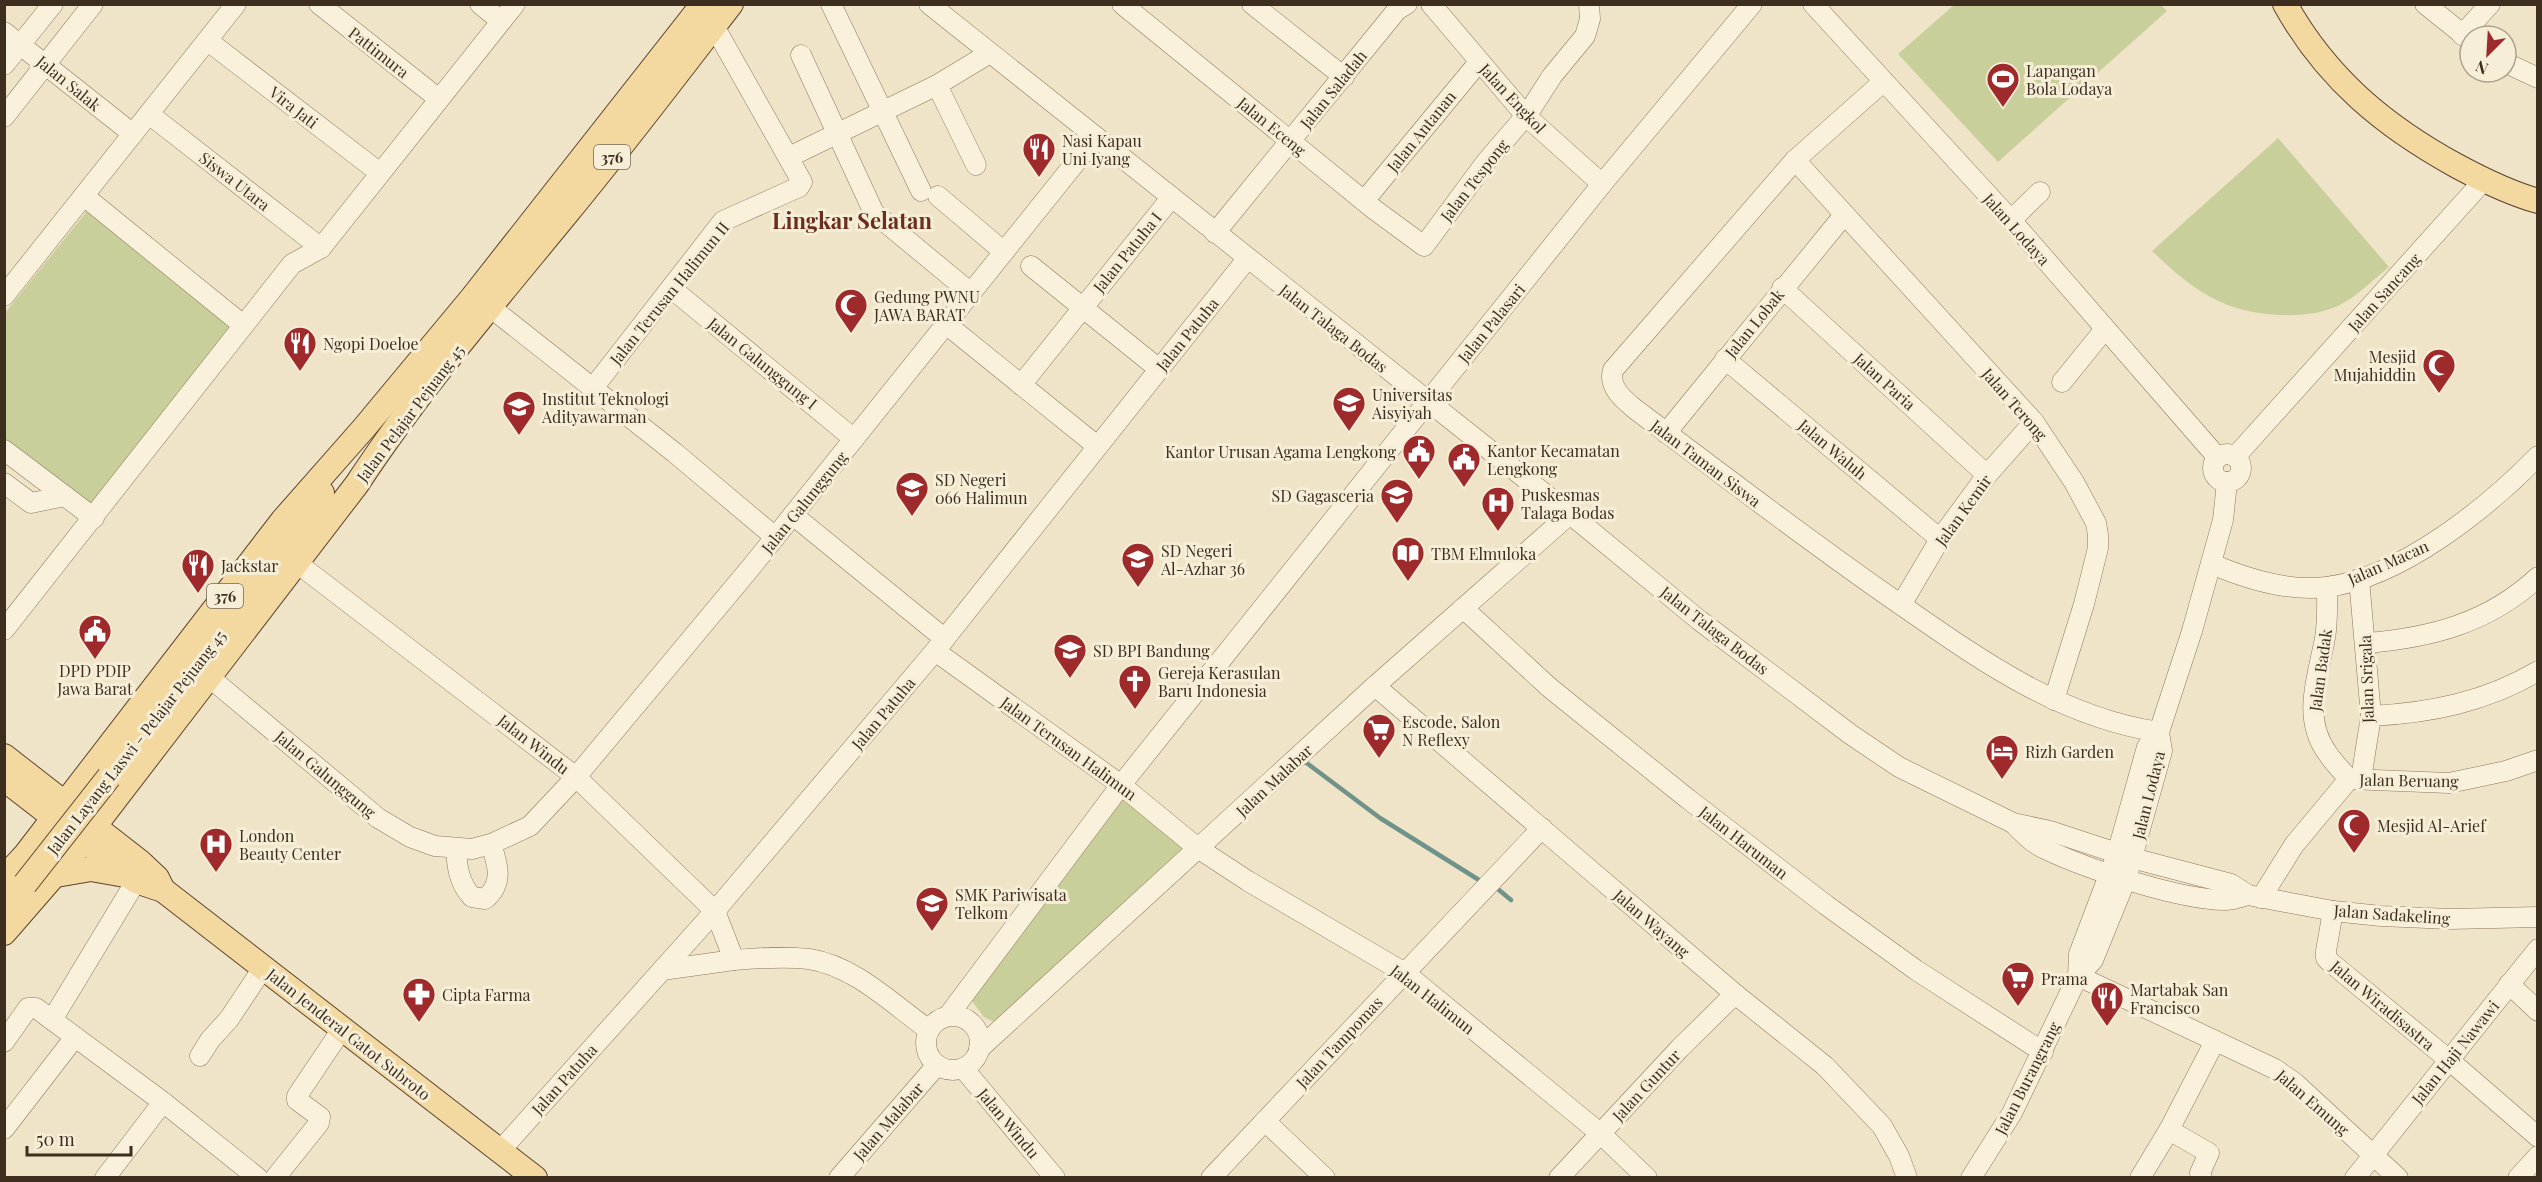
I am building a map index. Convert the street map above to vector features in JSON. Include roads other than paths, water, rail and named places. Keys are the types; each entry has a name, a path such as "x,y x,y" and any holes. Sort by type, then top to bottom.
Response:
{"main road":[{"name":"Jalan Pelajar Pejuang 45","path":"4,933 56,875 88,833 107,780 283,520 364,428 472,297 703,4"},
{"name":"Jalan Pelajar Pejuang 45","path":"382,445 490,307 593,182 731,4"},
{"path":"2285,4 2300,32 2333,73 2372,111 2427,149 2484,180 2538,201"},
{"name":"Jalan Layang Laswi - Pelajar Pejuang 45","path":"292,555 364,428"},
{"name":"Jalan Layang Laswi - Pelajar Pejuang 45","path":"4,908 15,881 107,780 382,445"},
{"name":"Jalan Pelajar Pejuang 45","path":"15,881 26,854 59,810 107,780 209,677 292,555"},
{"name":"Jalan Jenderal Gatot Subroto","path":"4,756 17,781 59,810 136,873 157,878 164,891 535,1178"},
{"path":"26,854 31,830 17,781 79,778 107,780 120,836 136,873 91,869 56,875"}],"street":[{"path":"4,65 53,4"},
{"path":"4,117 93,4"},
{"path":"4,296 11,276 84,196 236,4"},
{"name":"Pattimura","path":"319,4 439,99"},
{"path":"480,4 501,21"},
{"path":"4,630 292,264 321,248 515,4"},
{"path":"831,4 882,111 929,194 1004,252"},
{"name":"Jalan Talaga Bodas","path":"929,4 1570,514 1699,620 1850,734 1925,781 2013,823 2050,831 2125,856"},
{"name":"Jalan Eceng","path":"1122,4 1364,201 1424,246"},
{"path":"1252,4 1344,77"},
{"name":"Jalan Engkol","path":"1431,4 1526,116 1602,184"},
{"name":"Jalan Tespong","path":"1424,246 1486,162 1526,116 1552,76 1585,36 1590,19 1589,4"},
{"name":"Jalan Palasari","path":"1121,785 1602,184 1752,4"},
{"name":"Jalan Lodaya","path":"1813,4 2011,220 2105,329 2227,457 2240,463 2241,472 2235,479 2227,482 2223,520 2212,564 2159,732 2162,751 2125,856"},
{"path":"2425,4 2458,31"},
{"path":"2476,24 2490,4"},
{"name":"Jalan Saladah","path":"1215,233 1344,77 1398,6"},
{"path":"714,26 789,157 838,131 938,85 990,53"},
{"name":"Jalan Salak","path":"4,32 134,134"},
{"name":"Vira Jati","path":"208,41 380,173"},
{"path":"801,55 874,213 971,293"},
{"name":"Jalan Antanan","path":"1364,201 1479,62"},
{"path":"2518,66 2534,71"},
{"name":"Jalan Taman Siswa","path":"1883,82 1795,160 1613,370 1611,377 1613,385 1623,399 1819,548 2009,677 2054,700 2126,727 2159,732"},
{"path":"938,85 976,165"},
{"name":"Siswa Utara","path":"149,114 321,248"},
{"name":"Jalan Galunggung","path":"209,677 378,818 410,837 435,846 472,849 491,844 530,826 576,777 775,537 1096,137"},
{"name":"Jalan Terusan Halimun II","path":"593,388 723,221 799,187 801,179 789,157"},
{"name":"Jalan Terong","path":"1795,160 2034,422 2057,454 2096,523 2098,548 2084,604 2054,700"},
{"name":"Jalan Sancang","path":"2227,457 2484,180"},
{"path":"2011,220 2040,192"},
{"path":"84,196 243,325"},
{"name":"Jalan Patuha I","path":"1021,385 1171,198"},
{"name":"Jalan Lobak","path":"1666,433 1782,288 1844,215"},
{"name":"Jalan Patuha","path":"500,1151 715,911 940,645 1247,259"},
{"name":"Jalan Patuha I","path":"1031,266 1159,369"},
{"name":"Jalan Galunggung I","path":"670,288 854,439"},
{"name":"Jalan Paria","path":"1782,288 1987,475"},
{"path":"490,307 775,537"},
{"path":"946,324 1097,446"},
{"path":"2062,382 2105,329"},
{"name":"Jalan Waluh","path":"1725,359 1940,539"},
{"name":"Jalan Kemir","path":"1901,605 1940,539 1987,475 2034,422"},
{"path":"4,450 94,518"},
{"name":"Jalan Macan","path":"2212,564 2274,584 2298,587 2327,587 2359,579 2439,539 2504,491 2538,456"},
{"path":"4,483 31,503 65,496"},
{"name":"Jalan Malabar","path":"979,1049 1375,686 1570,514"},
{"name":"Jalan Terusan Halimun","path":"793,515 940,645 1121,785 1199,849"},
{"name":"Jalan Windu","path":"292,555 576,777 715,911 734,960"},
{"path":"2366,643 2409,640 2451,629 2491,611 2538,577"},
{"name":"Jalan Srigala","path":"2351,782 2371,716 2359,579"},
{"name":"Jalan Badak","path":"2327,587 2326,635 2312,715 2319,739 2327,753 2351,782"},
{"name":"Jalan Haruman","path":"1463,608 1550,688 1688,799 1826,905 1916,970 2043,1052"},
{"path":"2371,716 2414,714 2456,706 2497,692 2538,671"},
{"name":"Jalan Wayang","path":"1375,686 1736,994 1825,1066 1882,1126 1899,1155 1907,1178"},
{"name":"Jalan Beruang","path":"2351,782 2449,783 2506,771 2538,760"},
{"path":"2254,897 2294,845 2351,782"},
{"path":"948,1017 1121,785"},
{"name":"Jalan Talaga Bodas","path":"2013,823 2025,836 2044,849 2118,876"},
{"name":"Jalan Tampomas","path":"1211,1178 1542,828"},
{"path":"456,849 459,873 464,888 472,897 486,899 494,892 498,883 498,867 491,844"},
{"name":"Jalan Halimun","path":"1199,849 1248,881 1405,973 1600,1134 1647,1178"},
{"name":"Jalan Burangrang","path":"1971,1178 2012,1113 2078,976 2092,960 2125,856"},
{"name":"Jalan Sadakeling","path":"2125,856 2230,884 2254,897 2333,911 2450,919 2538,917"},
{"path":"52,1020 136,873"},
{"name":"Jalan Sadakeling","path":"2118,876 2210,899 2228,901 2254,897"},
{"name":"Jalan Wiradisastra","path":"2333,911 2326,957 2449,1060"},
{"name":"Jalan Haji Nawawi","path":"2373,1156 2538,949"},
{"path":"662,970 734,960 810,959 855,976 929,1030"},
{"path":"200,1056 210,1040 229,1019 263,968"},
{"name":"Jalan Emung","path":"2078,976 2215,1041 2261,1060 2285,1075 2398,1178"},
{"path":"2509,984 2538,1011"},
{"name":"Jalan Guntur","path":"1559,1178 1680,1048 1736,994"},
{"path":"4,1042 28,1008 36,1008 163,1102 258,1178"},
{"path":"948,1017 963,1018 978,1034 979,1049 973,1060 963,1068 950,1070 937,1065 927,1053 926,1038 929,1030 937,1021 948,1017"},
{"path":"275,1178 319,1123 320,1117 297,1100 297,1096 342,1029"},
{"path":"4,1129 75,1037"},
{"path":"2140,1178 2169,1130 2215,1041"},
{"path":"2449,1060 2538,1137"},
{"name":"Jalan Malabar","path":"839,1178 937,1065"},
{"name":"Jalan Windu","path":"963,1068 1055,1178"},
{"path":"105,1178 163,1102"},
{"path":"1265,1121 1325,1178"},
{"path":"2169,1130 2209,1153 2200,1173 2202,1178"},
{"path":"2355,1178 2373,1156"},
{"path":"2518,1178 2538,1156"}],"waterway":[{"path":"1304,761 1380,818 1479,880"},
{"path":"1499,890 1511,900"}],"place":[{"name":"Lapangan Bola Lodaya","path":"2003,108"},
{"name":"Nasi Kapau Uni Iyang","path":"1039,178"},
{"name":"Gedung PWNU JAWA BARAT","path":"851,334"},
{"name":"Ngopi Doeloe","path":"300,372"},
{"name":"Mesjid Mujahiddin","path":"2439,394"},
{"name":"Universitas Aisyiyah","path":"1349,432"},
{"name":"Institut Teknologi Adityawarman","path":"519,436"},
{"name":"Kantor Urusan Agama Lengkong","path":"1419,480"},
{"name":"Kantor Kecamatan Lengkong","path":"1464,488"},
{"name":"SD Negeri 066 Halimun","path":"912,517"},
{"name":"SD Gagasceria","path":"1397,524"},
{"name":"Puskesmas Talaga Bodas","path":"1498,532"},
{"name":"TBM Elmuloka","path":"1408,582"},
{"name":"SD Negeri Al-Azhar 36","path":"1138,588"},
{"name":"Jackstar","path":"198,594"},
{"name":"DPD PDIP Jawa Barat","path":"95,660"},
{"name":"SD BPI Bandung","path":"1070,679"},
{"name":"Gereja Kerasulan Baru Indonesia","path":"1135,710"},
{"name":"Escode, Salon N Reflexy","path":"1379,759"},
{"name":"Rizh Garden","path":"2002,780"},
{"name":"Mesjid Al-Arief","path":"2354,854"},
{"name":"London Beauty Center","path":"216,873"},
{"name":"SMK Pariwisata Telkom","path":"932,932"},
{"name":"Prama","path":"2018,1007"},
{"name":"Cipta Farma","path":"419,1023"},
{"name":"Martabak San Francisco","path":"2107,1027"}],"district":[{"name":"Lingkar Selatan","path":"852,220"}]}
